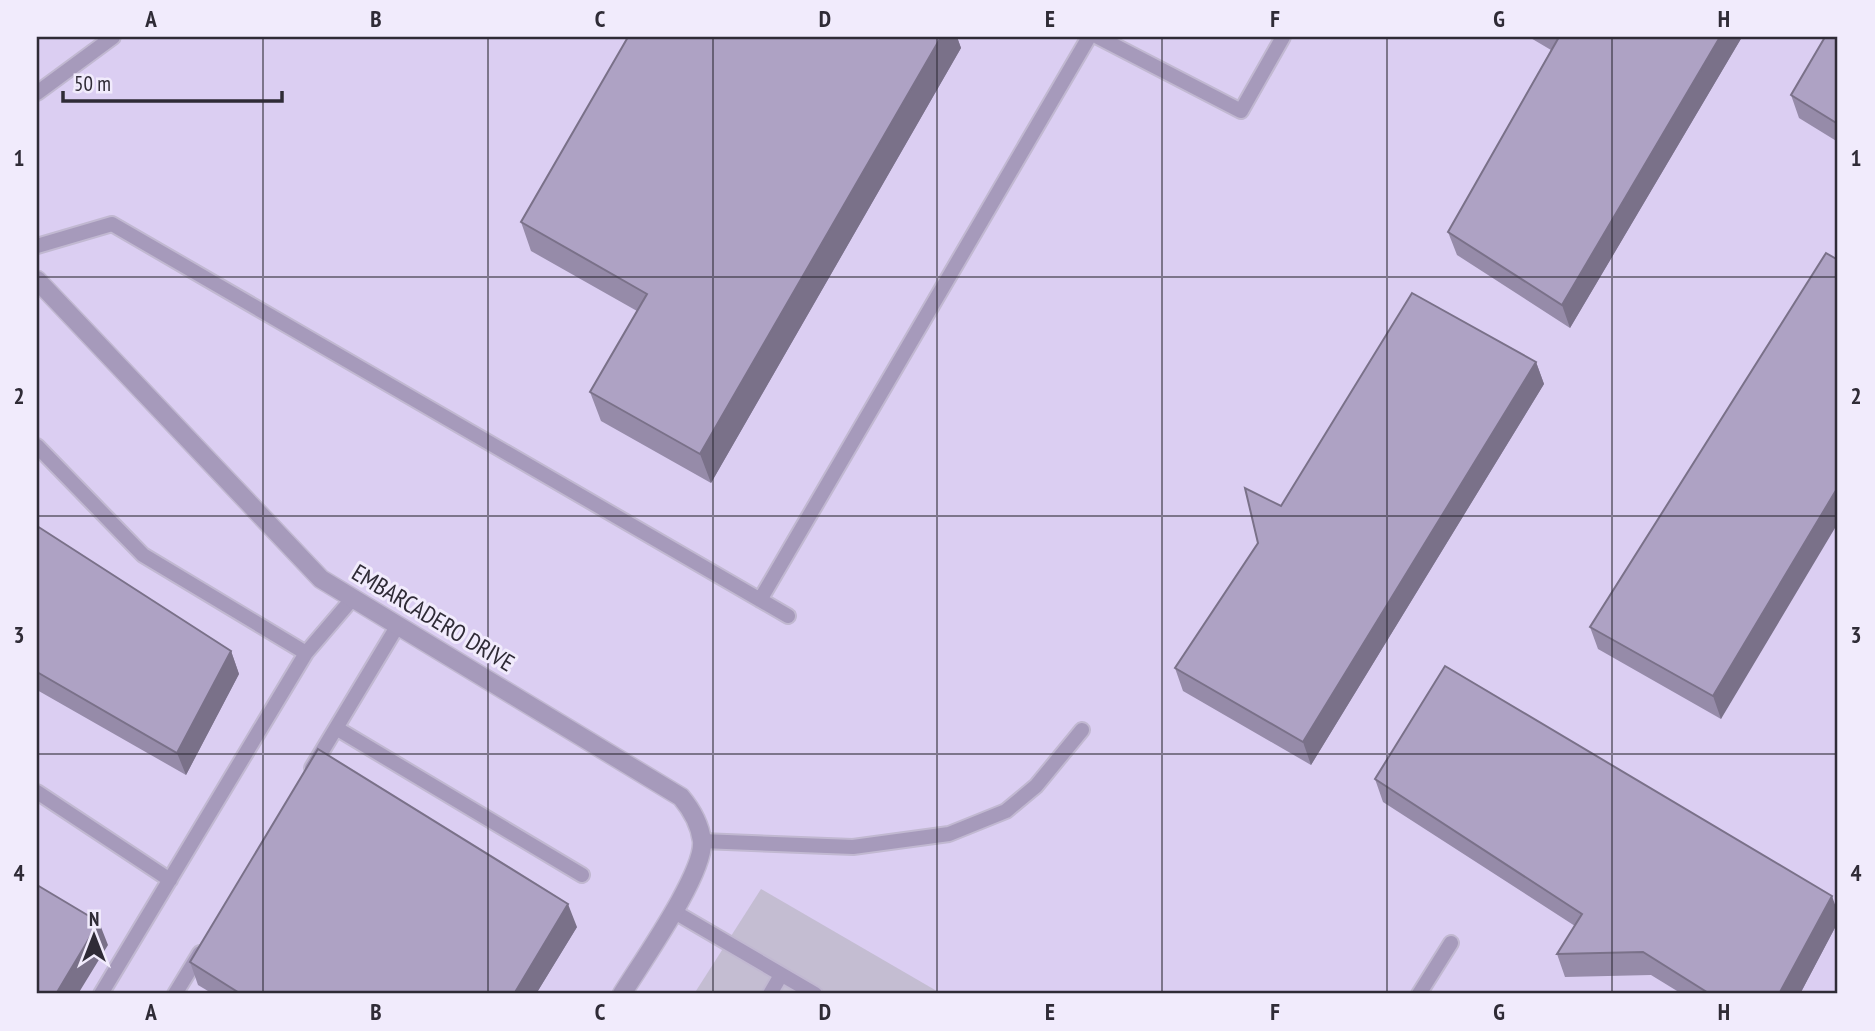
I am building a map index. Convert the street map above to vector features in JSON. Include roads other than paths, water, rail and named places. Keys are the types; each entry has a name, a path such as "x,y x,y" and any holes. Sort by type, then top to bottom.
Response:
{"street":[{"name":"EMBARCADERO DRIVE","path":"37,280 321,579 681,797 691,809 702,841"},
{"path":"622,994 694,876 702,841"}],"lane":[{"path":"37,93 113,37"},
{"path":"760,600 1090,37"},
{"path":"1098,37 1241,111 1283,37"},
{"path":"37,246 112,224 788,617"},
{"path":"37,446 143,555 306,653"},
{"path":"101,994 306,653 353,598"},
{"path":"301,786 398,625"},
{"path":"335,728 582,875"},
{"path":"702,841 853,847 949,834 1006,811 1036,786 1082,730"},
{"path":"37,792 170,880"},
{"path":"673,911 815,994"},
{"path":"175,994 210,936"},
{"path":"1419,994 1451,943"},
{"path":"770,994 781,975"}]}
